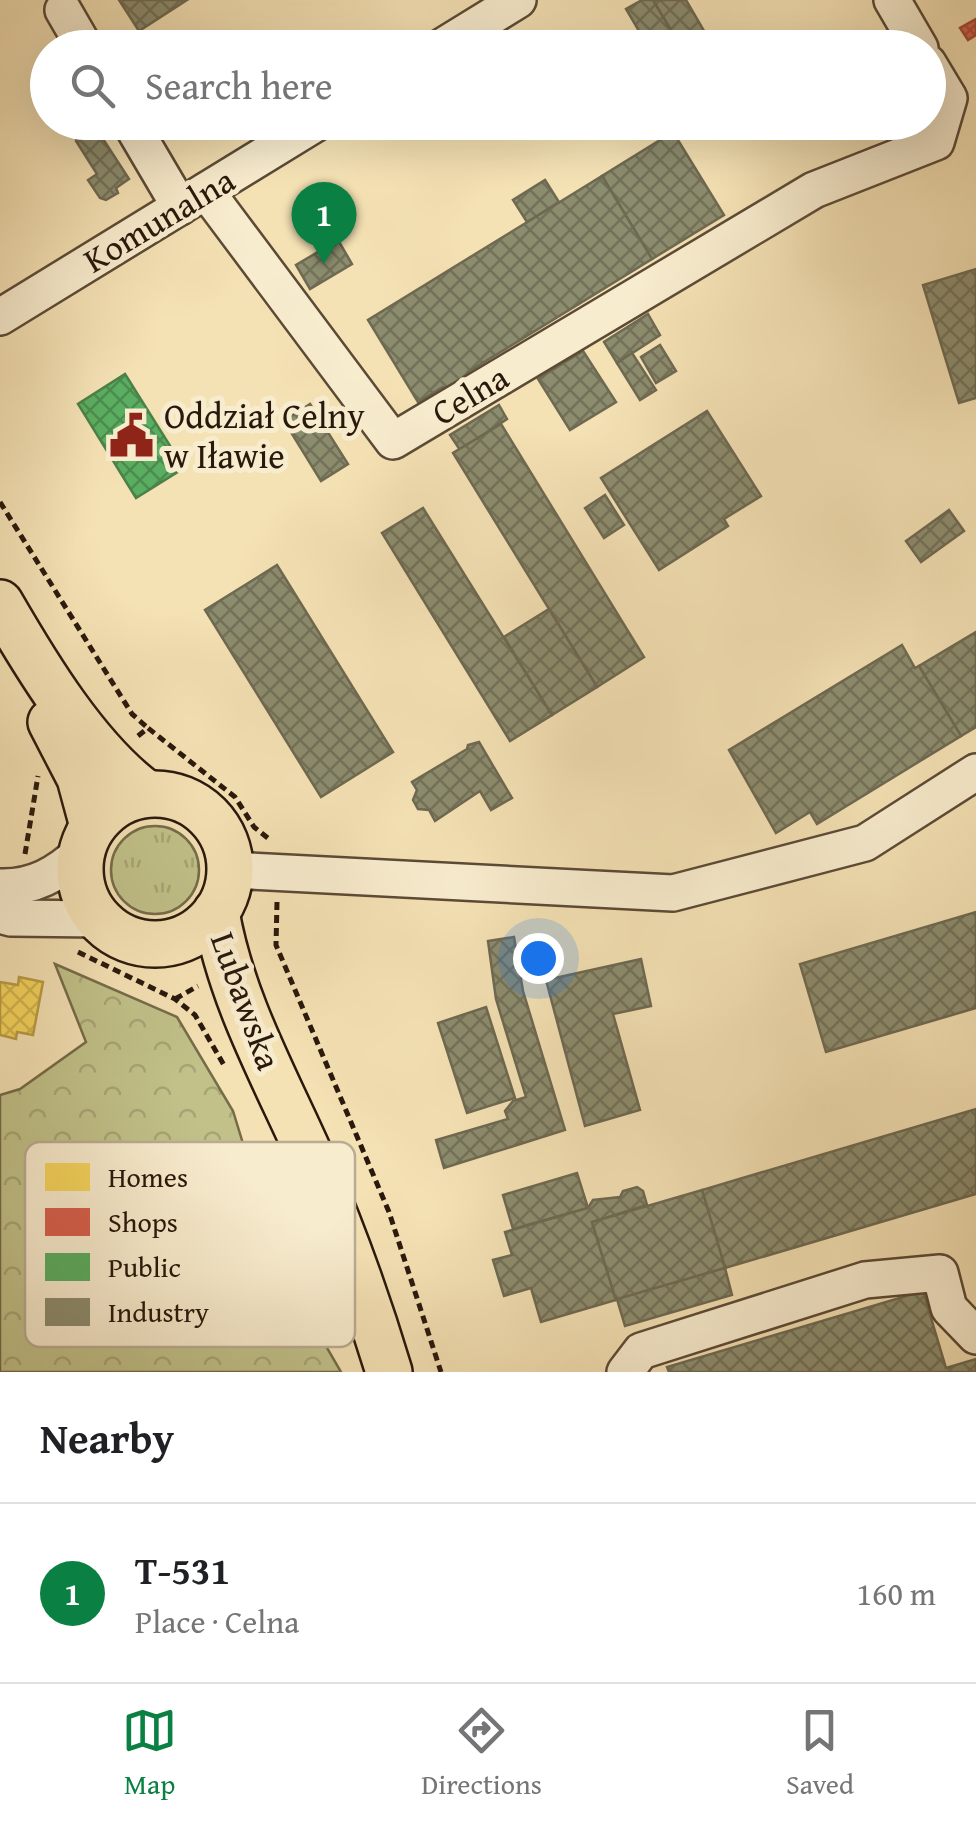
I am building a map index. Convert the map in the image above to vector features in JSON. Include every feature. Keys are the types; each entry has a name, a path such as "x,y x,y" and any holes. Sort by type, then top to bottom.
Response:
{"main road":[{"path":"0,603 94,770 82,888 99,920 115,933 155,944 190,935 216,912 224,899 230,870 227,849 206,814 188,802 168,795 147,794 116,804 87,839"},
{"path":"0,634 94,770 147,794"},
{"name":"Lubawska","path":"216,912 229,970 302,1142"},
{"name":"Lubawska","path":"155,944 183,962 203,983 278,1089"},
{"name":"Lubawska","path":"355,1276 389,1372"}],"street":[{"path":"469,30 518,0"},
{"path":"892,0 910,30"},
{"path":"63,10 75,30"},
{"path":"145,140 193,199"},
{"name":"Komunalna","path":"0,317 289,140"},
{"name":"Celna","path":"193,199 393,441 814,190 937,140"},
{"path":"230,870 672,893 865,844 976,772"},
{"path":"0,888 34,884 62,871 87,839"},
{"path":"0,914 11,918 99,920"},
{"path":"625,1372 641,1352 864,1280 940,1274 949,1308 976,1336"}],"path":[{"path":"0,502 132,714 235,798 254,827 278,846 276,945 389,1212 441,1372"},
{"path":"36,792 94,770 148,728"},
{"path":"175,1000 196,1014 232,1081"}],"green space":[{"path":"155,826 180,833 192,845 199,870 192,895 180,907 155,914 130,907 118,895 111,870 118,845 130,833"},
{"path":"55,964 177,1017 233,1111 243,1142 25,1142 25,1347 327,1347 341,1372 0,1372 0,1095 20,1089 86,1042"}],"building: Homes":[{"path":"19,977 43,982 33,1035 17,1032 16,1039 0,1035 0,982 18,985"}],"building: Shops":[{"path":"976,19 976,35 968,40 960,28"}],"building: Public":[{"name":"Oddział Celny w Iławie","path":"125,374 184,468 136,498 78,404"}],"building: Industry":[{"path":"119,0 187,0 141,30"},
{"path":"642,0 653,0 671,30 638,30 626,9"},
{"path":"653,0 686,0 704,30 671,30"},
{"path":"104,140 129,179 116,188 118,193 106,200 100,198 88,180 97,174 76,141"},
{"path":"660,140 678,140 724,215 652,259 602,176"},
{"path":"602,176 652,259 468,372 477,386 453,400 443,387 418,402 368,320"},
{"path":"545,180 559,202 527,222 513,200"},
{"path":"338,240 352,264 310,289 296,265"},
{"path":"976,269 976,398 959,403 923,285"},
{"path":"648,314 660,335 617,363 604,342"},
{"path":"660,345 676,371 656,383 641,357"},
{"path":"583,351 616,402 570,430 538,379"},
{"path":"632,353 656,390 640,400 617,363"},
{"path":"310,404 348,464 321,481 284,421"},
{"path":"499,405 507,419 460,450 450,435"},
{"path":"707,411 761,496 724,519 728,526 659,570 601,478"},
{"path":"501,424 644,657 597,687 453,453"},
{"path":"605,495 624,525 604,538 585,508"},
{"path":"423,508 552,715 510,741 382,533"},
{"path":"949,510 964,531 921,562 906,541"},
{"path":"277,565 393,752 321,797 205,610"},
{"path":"549,609 597,687 552,715 504,637"},
{"path":"976,632 976,727 961,736 919,666"},
{"path":"902,645 961,736 817,824 810,812 776,833 729,750"},
{"path":"479,742 512,798 491,810 480,791 435,821 429,810 418,809 413,800 417,790 412,782 468,745"},
{"path":"976,912 976,1008 826,1052 800,964"},
{"path":"514,937 523,991 565,1130 444,1168 436,1140 508,1119 505,1111 513,1101 526,1097 496,999 488,941"},
{"path":"641,959 651,1006 613,1014 640,1110 585,1126 546,980"},
{"path":"486,1007 515,1098 467,1113 438,1023"},
{"path":"976,1109 976,1194 725,1268 702,1190"},
{"path":"577,1173 588,1208 513,1229 503,1195"},
{"path":"637,1187 643,1191 647,1205 592,1222 616,1300 541,1322 531,1288 504,1296 493,1260 512,1255 505,1232 588,1208 593,1200 620,1197 623,1191"},
{"path":"702,1190 725,1268 616,1300 592,1222"},
{"path":"725,1268 732,1295 625,1326 617,1299"},
{"path":"923,1291 946,1368 976,1359 976,1372 669,1372 667,1367"}],"place":[{"name":"T-531","path":"324,264"},
{"name":"Oddział Celny w Iławie","path":"131,436"}]}
